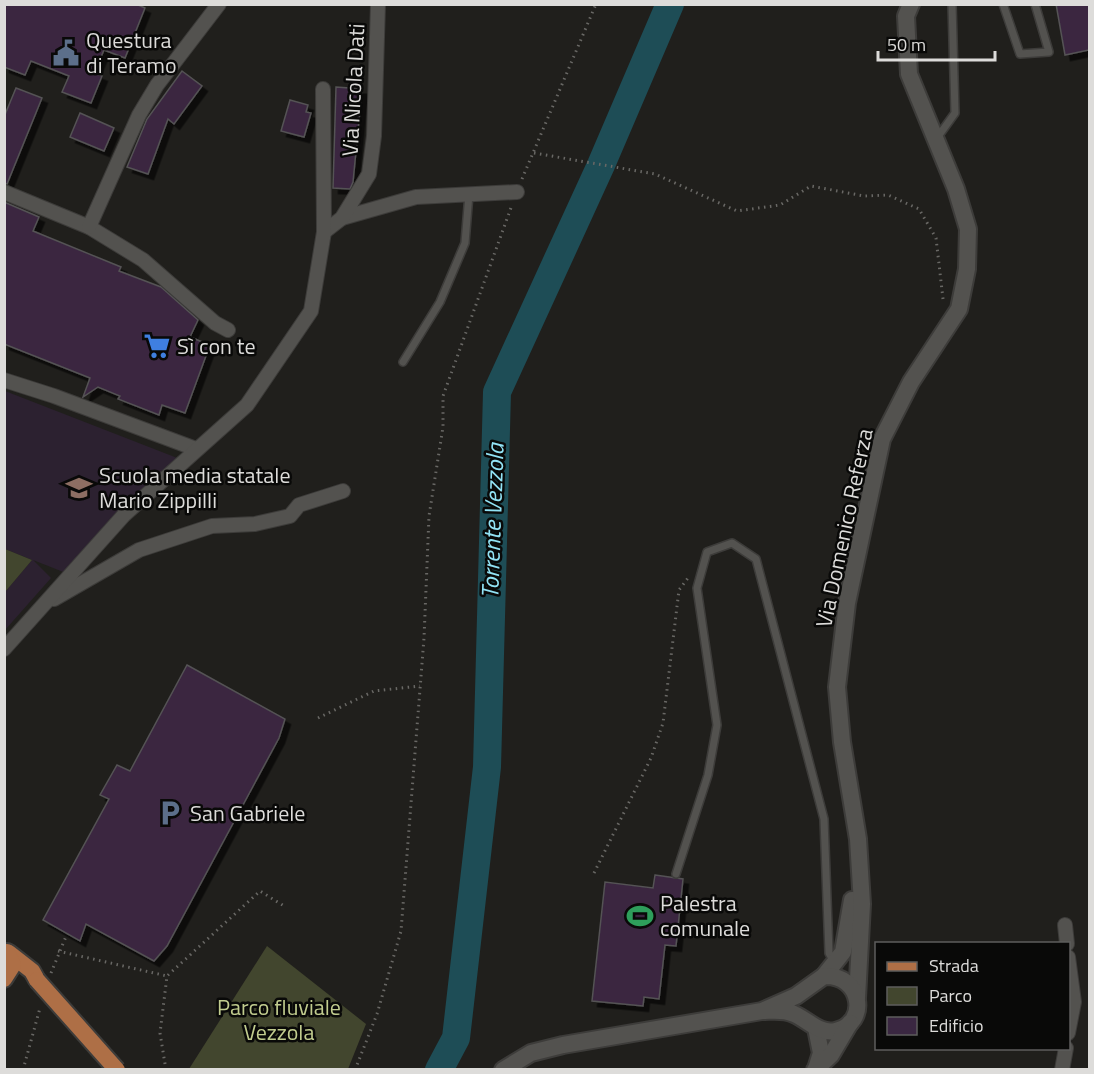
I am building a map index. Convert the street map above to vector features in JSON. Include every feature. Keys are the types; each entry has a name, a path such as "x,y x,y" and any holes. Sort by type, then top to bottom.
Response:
{"main road":[{"path":"7,951 13,965 7,977 37,980"},
{"path":"7,951 32,971 37,980 117,1070"}],"street":[{"path":"89,227 139,115 158,85 219,4"},
{"name":"Via Nicola Dati","path":"324,232 342,218 369,174 374,136 378,4"},
{"name":"Via Domenico Referza","path":"857,998 862,904 858,839 842,742 837,687 847,603 882,439 911,382 959,309 967,269 968,229 956,189 909,74 906,16 911,4"},
{"name":"Via Nicola Dati","path":"4,649 124,515 247,405 311,310 324,232 323,89"},
{"path":"4,192 89,227 143,260 215,323 228,330"},
{"path":"342,218 416,197 517,192"},
{"path":"4,380 54,396 196,449"},
{"path":"44,604 139,550 212,526 255,524 290,516 298,506 343,491"},
{"name":"Via Domenico Referza","path":"829,970 843,952 850,927 858,839"},
{"path":"1065,925 1067,942"},
{"path":"503,1070 531,1053 563,1045 762,1011 796,996 829,970 854,990 858,1007 831,1055 815,1069"},
{"path":"1070,972 1074,1002 1070,1023"},
{"path":"808,986 802,1004 821,1053 815,1069"},
{"path":"762,1011 792,1012 812,1025 834,1031 850,1023"},
{"path":"1062,1070 1066,1050"}],"lane":[{"path":"935,140 955,113 952,4"},
{"path":"1003,4 1020,54 1049,52 1035,4"},
{"path":"403,362 440,302 465,243 469,194"},
{"path":"676,874 708,775 717,725 697,588 707,552 732,543 756,559 824,819 829,970"}],"path":[{"path":"355,1070 377,1014 401,930 420,686 429,516 443,427 443,396 517,192 596,4"},
{"path":"534,153 656,174 737,211 780,205 811,186 864,196 888,195 919,209 936,237 941,266 943,309"},
{"path":"594,873 651,758 663,723 679,590 707,552"},
{"path":"318,718 374,691 420,686"},
{"path":"166,1070 160,1033 167,976 260,891 284,906"},
{"path":"58,951 167,976"}],"shaded area":[{"name":"Scuola media statale Mario Zippilli","path":"5,391 185,461 71,575 33,560 51,578 5,630 5,592 32,560 5,549"}],"green space":[{"path":"4,549 32,560 5,592"},
{"name":"Parco fluviale Vezzola","path":"267,946 366,1024 348,1069 189,1069"}],"building":[{"name":"Questura di Teramo","path":"4,4 136,4 145,8 125,58 104,50 94,73 102,76 91,103 62,92 69,76 31,61 25,75 4,67"},
{"path":"1056,4 1089,4 1089,50 1065,55"},
{"path":"182,71 202,86 174,124 168,119 148,174 127,167 147,119"},
{"path":"336,87 362,89 353,182 350,189 333,188"},
{"path":"16,88 42,98 7,184 4,183 4,117"},
{"path":"290,100 308,105 306,112 311,113 304,137 281,131"},
{"path":"80,113 114,128 104,151 70,137"},
{"path":"4,202 39,217 33,231 121,267 119,271 161,287 198,320 190,337 210,345 185,413 162,405 159,415 118,399 120,396 98,387 83,397 90,378 4,344"},
{"name":"San Gabriele","path":"187,665 285,719 279,738 167,946 154,961 86,924 80,941 43,920 109,799 100,795 117,765 130,771"},
{"name":"Palestra comunale","path":"655,875 683,879 676,946 665,945 659,999 644,997 643,1006 592,1001 605,882 653,888"}],"waterway":[{"name":"Torrente Vezzola","path":"439,1070 456,1038 487,767 497,392 601,165 670,4"}],"place":[{"name":"Questura di Teramo","path":"66,53"},
{"name":"Sì con te","path":"157,346"},
{"name":"Scuola media statale Mario Zippilli","path":"79,488"},
{"name":"San Gabriele","path":"170,813"},
{"name":"Palestra comunale","path":"640,916"}]}
